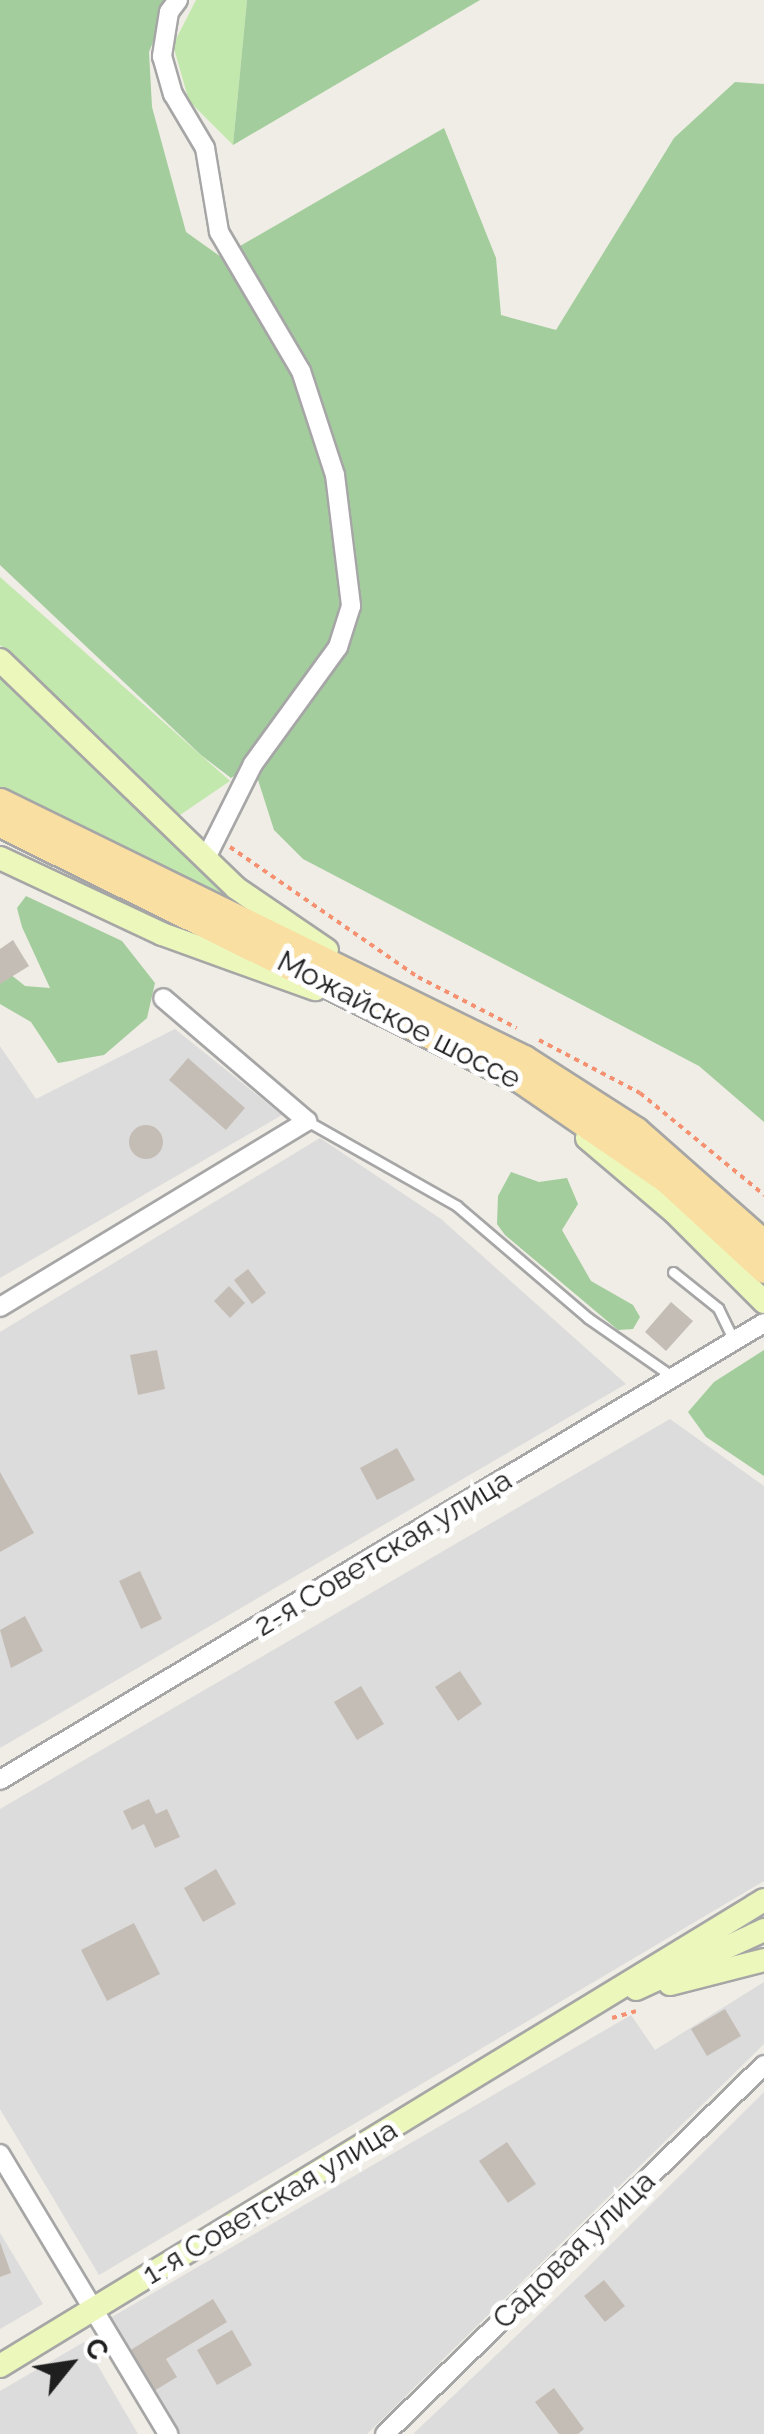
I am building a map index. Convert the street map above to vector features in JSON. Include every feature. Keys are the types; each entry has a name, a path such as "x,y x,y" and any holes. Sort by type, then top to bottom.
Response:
{"main road":[{"path":"0,660 206,860 293,930 405,1009"},
{"name":"Можайское шоссе","path":"0,802 405,1009 457,1047 626,1149 764,1270"},
{"name":"Можайское шоссе","path":"0,824 586,1095 679,1164 764,1244"},
{"path":"0,858 162,934 405,1009"},
{"path":"457,1047 624,1168 764,1302"},
{"path":"679,1164 764,1226"},
{"path":"539,2038 764,1900"},
{"path":"539,2038 764,1930"},
{"path":"587,2014 764,1960"},
{"name":"1-я Советская улица","path":"0,2366 539,2038"}],"street":[{"path":"178,0 169,12 162,56 173,94 205,148 219,232 302,371 335,475 351,606 338,647 253,764 206,860"},
{"path":"0,1306 307,1121 163,998"},
{"name":"2-я Советская улица","path":"0,1780 764,1323"},
{"name":"Садовая улица","path":"385,2434 764,2065"},
{"path":"0,2154 168,2434"}],"lane":[{"path":"307,1121 457,1206 588,1318 676,1378"},
{"path":"674,1272 718,1308 735,1343"}],"path":[{"path":"218,835 241,858 418,977 521,1030"},
{"path":"538,1040 640,1093 764,1195"}],"shaded area":[{"path":"175,1029 282,1115 0,1278 0,1046 36,1099"},
{"path":"320,1138 441,1219 626,1384 0,1748 0,1332"},
{"path":"670,1419 764,1486 764,1881 99,2275 0,2109 0,1809"},
{"path":"764,1982 764,2044 367,2434 179,2434 110,2318 631,2015 655,2050"},
{"path":"764,2092 764,2434 413,2434 572,2283"},
{"path":"0,2233 43,2304 0,2329"},
{"path":"84,2342 138,2434 0,2434 0,2391"}],"green space":[{"path":"0,0 170,0 149,52 152,107 186,232 221,257 444,128 496,258 501,315 556,330 674,138 735,82 764,84 764,1122 699,1066 303,859 274,830 253,764 231,778 201,755 0,565"},
{"path":"196,0 247,0 233,145 189,101 173,45"},
{"path":"247,0 480,0 233,145"},
{"path":"0,577 230,781 177,817 0,645"},
{"path":"0,669 252,911 0,792"},
{"path":"26,896 122,941 155,983 147,1018 104,1055 58,1063 31,1022 0,1004 0,966 25,986 50,988 17,908"},
{"path":"511,1172 539,1182 567,1178 578,1204 562,1230 591,1281 633,1305 640,1317 633,1329 618,1330 505,1235 497,1224 498,1196"},
{"path":"764,1350 764,1476 706,1437 688,1412 714,1382"}],"building":[{"path":"13,940 29,966 0,984 0,949"},
{"path":"188,1058 245,1108 226,1130 169,1080"},
{"path":"146,1125 158,1130 163,1142 158,1154 146,1159 134,1154 129,1142 134,1130"},
{"path":"248,1269 266,1293 252,1304 234,1280"},
{"path":"229,1286 245,1303 230,1318 214,1301"},
{"path":"671,1302 693,1321 666,1351 645,1332"},
{"path":"157,1350 165,1389 138,1395 130,1355"},
{"path":"397,1448 415,1480 377,1500 360,1468"},
{"path":"0,1472 34,1533 0,1552"},
{"path":"140,1571 162,1619 141,1629 119,1581"},
{"path":"25,1616 43,1651 11,1668 0,1630"},
{"path":"460,1671 482,1704 458,1721 435,1687"},
{"path":"361,1686 384,1724 357,1740 334,1702"},
{"path":"149,1799 156,1814 167,1809 180,1837 155,1848 144,1824 132,1830 123,1811"},
{"path":"216,1869 236,1904 203,1922 184,1888"},
{"path":"134,1923 160,1974 107,2001 81,1950"},
{"path":"725,2009 741,2036 707,2056 691,2029"},
{"path":"507,2142 536,2184 508,2203 479,2161"},
{"path":"0,2242 11,2273 0,2277"},
{"path":"604,2280 625,2306 605,2322 584,2296"},
{"path":"213,2299 227,2322 166,2359 177,2377 154,2391 129,2351"},
{"path":"232,2330 252,2365 217,2385 197,2350"},
{"path":"554,2388 584,2429 578,2434 559,2434 535,2402"}]}
